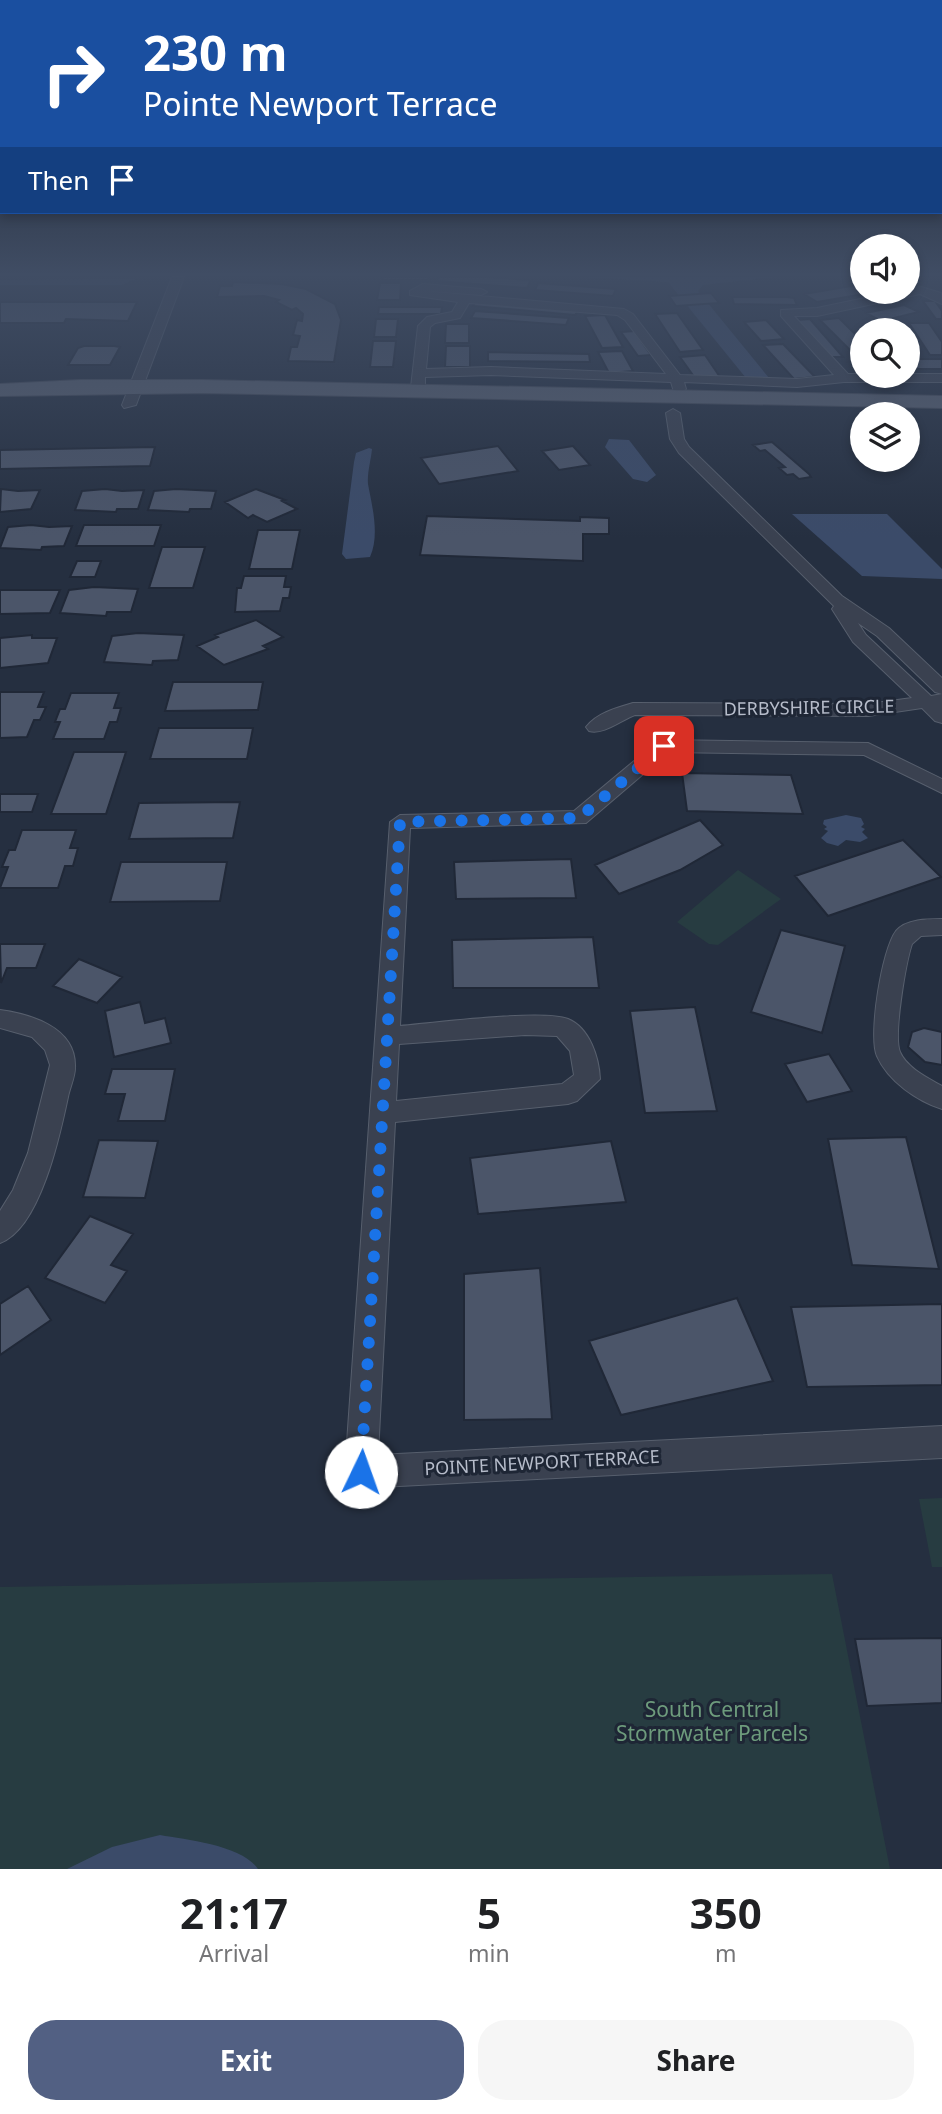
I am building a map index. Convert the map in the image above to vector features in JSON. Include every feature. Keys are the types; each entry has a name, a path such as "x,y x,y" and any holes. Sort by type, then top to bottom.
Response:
{"main road":[{"path":"13,411 132,396 419,382 677,397 942,402"},
{"path":"0,390 422,407 677,397 850,415"},
{"path":"920,416 942,416"}],"street":[{"path":"132,396 144,364"},
{"path":"419,382 421,364"},
{"path":"657,364 677,397 677,439 684,450 836,600 883,632 942,688"},
{"path":"831,364 844,378"},
{"path":"677,397 844,378 942,378"},
{"path":"836,600 859,638 935,702 942,717"},
{"name":"DERBYSHIRE CIRCLE","path":"596,727 610,717 633,709 868,710 935,702"},
{"name":"POINTE NEWPORT TERRACE","path":"942,787 869,749 664,746 579,818 400,822 361,1472 942,1443"},
{"path":"942,927 925,927 906,935 896,953 886,1048 890,1062 906,1076 942,1099"},
{"path":"0,1019 26,1023 44,1032 59,1049 63,1065 46,1129 19,1206 0,1231"},
{"path":"382,1113 568,1094 587,1079 588,1064 581,1043 563,1027 525,1026 386,1035"}],"green space":[{"path":"738,870 781,899 718,945 709,944 677,922"},
{"path":"942,1498 942,1567 932,1567 919,1499"},
{"name":"South Central Stormwater Parcels","path":"832,1574 890,1869 0,1869 0,1587"}],"water":[{"path":"735,364 758,364 769,378 746,378"},
{"path":"609,439 629,440 656,475 647,482 633,479 605,447"},
{"path":"372,449 368,480 374,520 373,548 370,557 346,559 342,554 354,462 356,453"},
{"path":"792,514 887,514 942,569 942,579 862,576"},
{"path":"846,815 861,818 864,824 861,827 865,829 862,832 868,838 860,842 846,840 838,846 821,838 828,831 824,829 827,827 823,824 824,820"},
{"path":"160,1835 227,1849 240,1854 258,1869 67,1869 112,1847"}],"building":[{"path":"68,364 110,364 110,365"},
{"path":"370,364 393,364 393,367 370,367"},
{"path":"445,364 470,364 470,367 445,367"},
{"path":"604,364 629,364 633,371 609,373"},
{"path":"685,364 711,364 720,377 695,378"},
{"path":"781,364 803,364 815,377 794,379"},
{"path":"920,364 942,364 942,369 920,369"},
{"path":"772,442 811,477 799,479 793,474 787,475 779,468 785,467 765,450 760,451 753,445"},
{"path":"498,446 518,471 439,484 421,458"},
{"path":"573,446 590,465 559,470 542,451"},
{"path":"155,447 150,466 0,469 0,450"},
{"path":"1,489 40,490 31,509 0,512"},
{"path":"256,489 285,500 282,501 297,509 267,522 253,515 248,518 225,502"},
{"path":"144,490 138,509 117,509 116,512 75,510 82,491"},
{"path":"154,491 216,491 211,509 190,509 189,512 148,510"},
{"path":"427,516 580,521 580,517 609,518 609,534 583,534 583,561 420,555"},
{"path":"84,525 161,525 154,546 76,546"},
{"path":"72,526 64,546 42,547 41,550 0,548 8,527"},
{"path":"258,530 300,530 292,569 249,569"},
{"path":"162,547 205,547 193,588 149,588"},
{"path":"77,561 101,561 95,577 70,577"},
{"path":"244,576 286,576 284,587 291,587 289,598 283,598 280,611 235,612 237,588 241,588"},
{"path":"94,587 138,589 131,612 107,612 106,616 60,613 69,590"},
{"path":"0,590 60,590 50,613 0,614"},
{"path":"256,620 283,637 263,646 268,649 224,665 197,646 218,637 215,635"},
{"path":"138,633 184,635 178,660 153,661 152,665 104,662 112,636"},
{"path":"32,635 32,638 57,638 48,663 0,668 0,638"},
{"path":"173,682 263,682 258,710 165,711"},
{"path":"0,692 44,692 38,707 46,707 40,720 34,720 27,737 0,738"},
{"path":"71,693 119,693 114,708 121,708 117,722 110,722 104,739 53,739 60,722 55,722 60,709 65,709"},
{"path":"159,728 253,728 247,759 150,759"},
{"path":"74,752 126,752 106,814 51,814"},
{"path":"682,773 791,775 803,814 687,811"},
{"path":"0,794 38,794 32,812 0,812"},
{"path":"240,802 233,838 129,839 139,803"},
{"path":"700,820 723,845 680,870 619,894 595,865"},
{"path":"22,830 76,830 70,848 78,848 73,866 65,866 58,888 0,888 8,867 2,867 9,850 15,850"},
{"path":"903,840 941,877 828,916 795,876"},
{"path":"571,859 576,898 456,899 454,862"},
{"path":"121,862 227,862 220,901 110,902"},
{"path":"781,930 845,946 822,1033 751,1012"},
{"path":"593,937 599,988 453,988 452,940"},
{"path":"0,944 45,944 36,968 7,968 1,983"},
{"path":"79,959 122,977 97,1003 53,986"},
{"path":"140,1002 145,1023 165,1018 171,1043 114,1057 105,1011"},
{"path":"695,1007 717,1111 645,1113 630,1011"},
{"path":"924,1028 942,1032 942,1065 925,1062 908,1047 912,1032"},
{"path":"829,1054 852,1091 807,1102 785,1064"},
{"path":"112,1069 175,1069 165,1121 118,1121 125,1094 105,1094"},
{"path":"906,1137 939,1269 852,1265 828,1139"},
{"path":"99,1140 158,1141 145,1198 83,1197"},
{"path":"611,1141 626,1202 478,1214 470,1158"},
{"path":"90,1216 133,1234 111,1265 127,1271 105,1303 45,1278"},
{"path":"540,1268 552,1419 464,1420 464,1274"},
{"path":"28,1286 51,1320 0,1355 0,1304"},
{"path":"737,1298 773,1381 621,1415 589,1341"},
{"path":"942,1304 942,1385 807,1387 791,1307"},
{"path":"942,1638 942,1703 867,1706 855,1639"}],"route":[{"path":"361,1472 400,822 579,818 664,746"}]}
